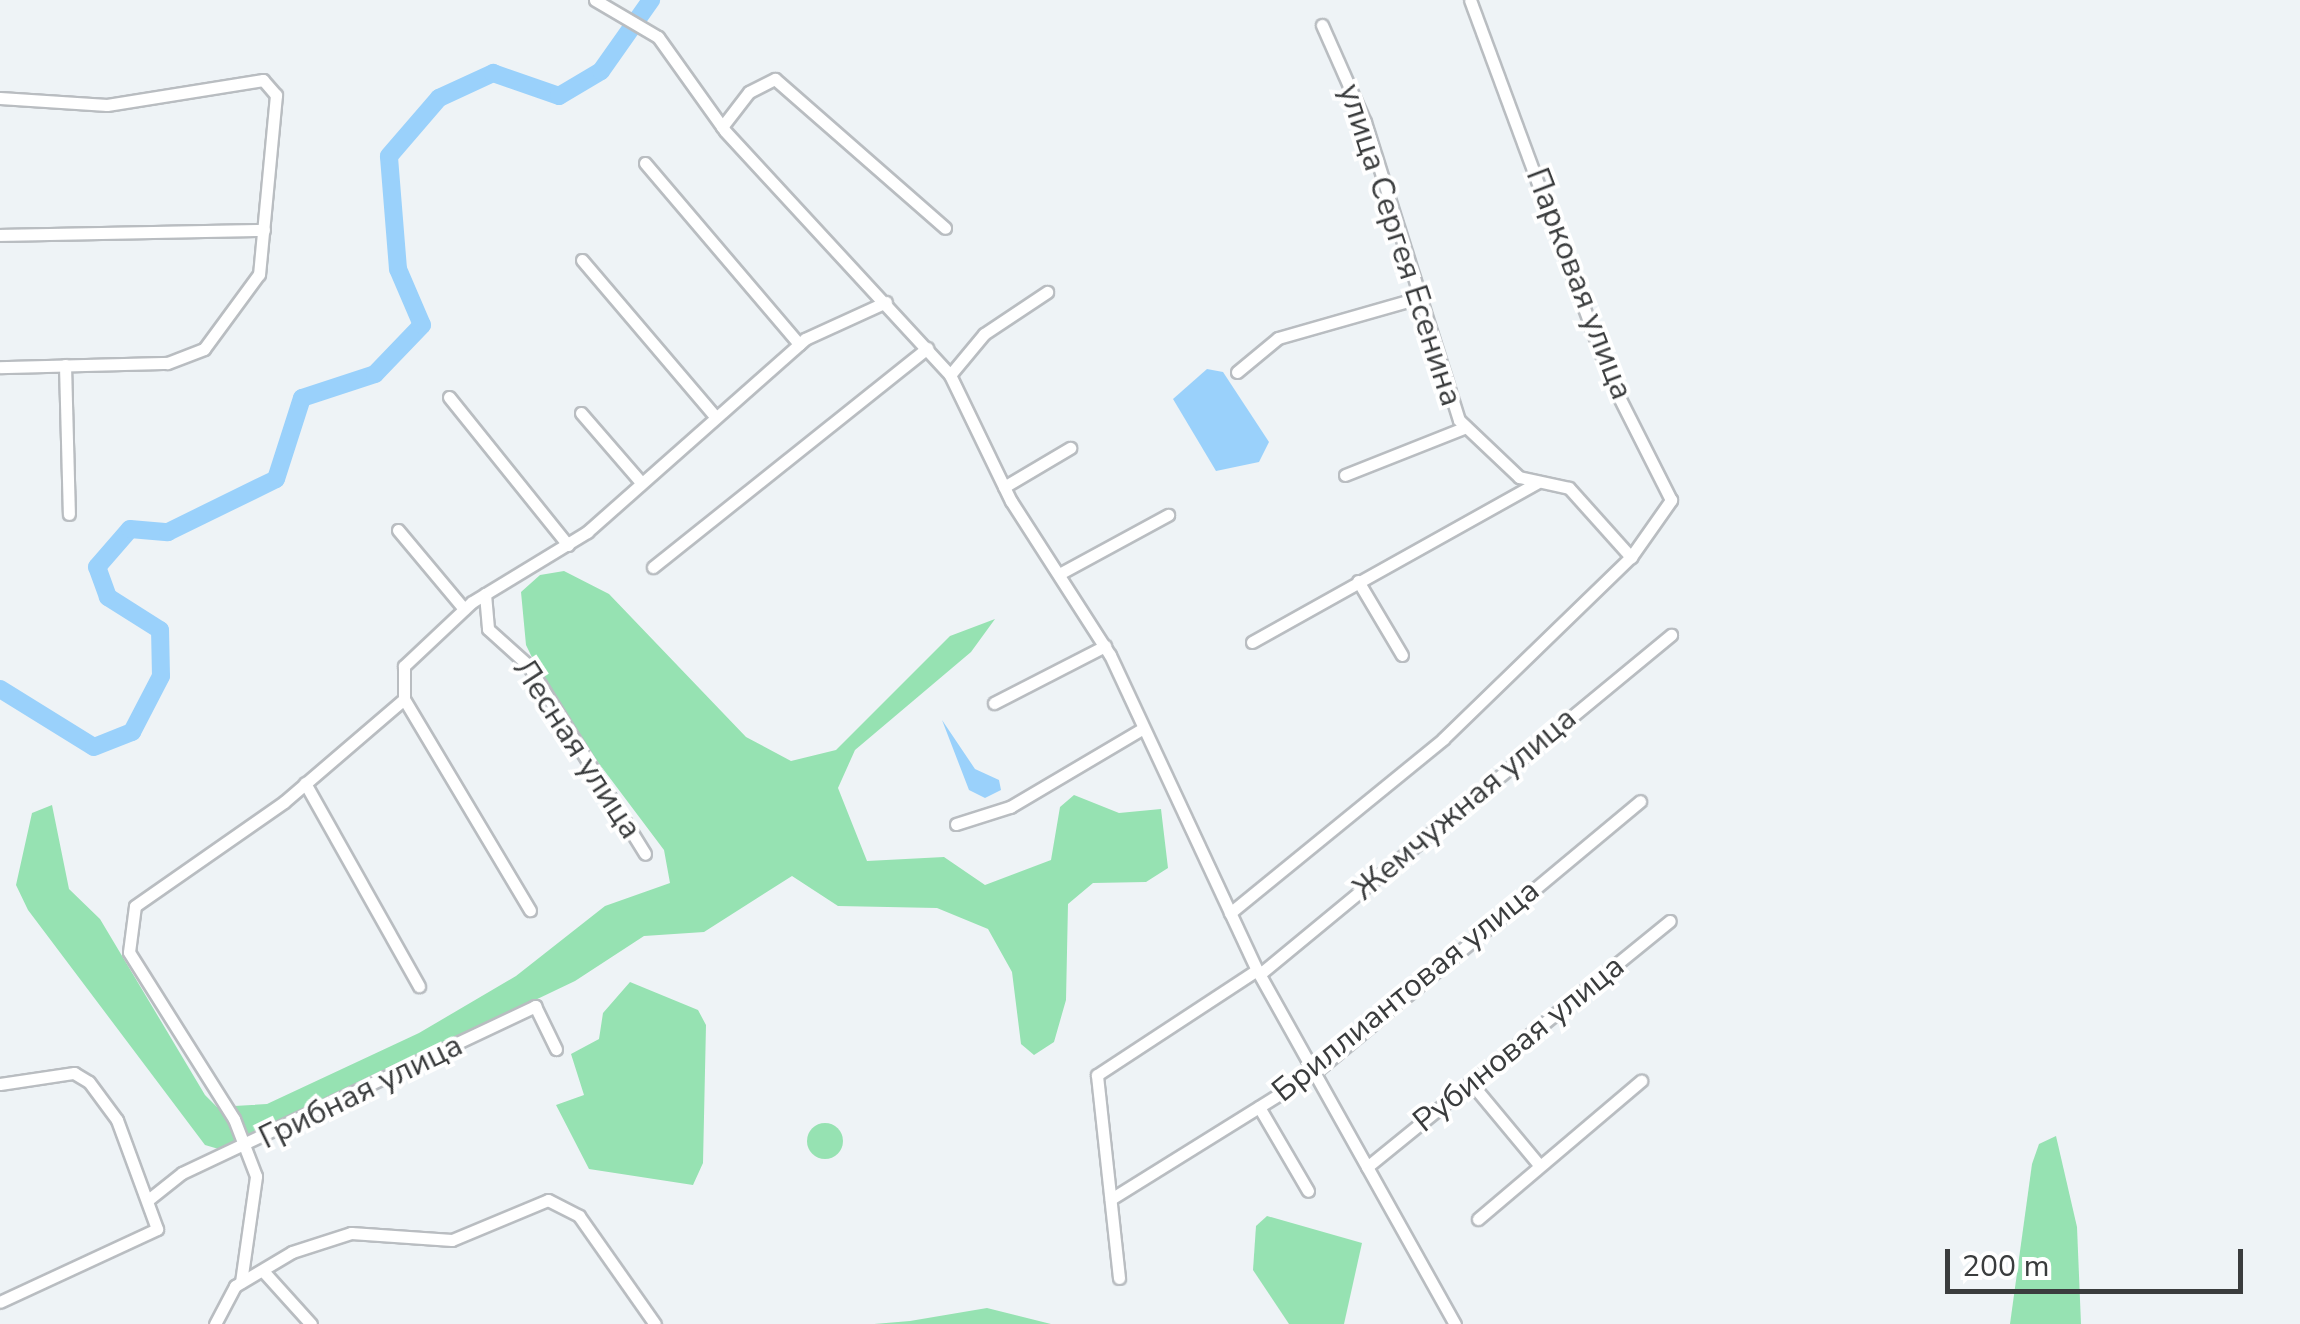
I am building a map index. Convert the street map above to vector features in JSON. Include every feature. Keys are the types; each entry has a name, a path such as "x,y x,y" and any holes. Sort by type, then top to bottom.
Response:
{"street":[{"path":"595,0 647,27 722,126 950,374 1004,488 1105,646 1258,972 1455,1324"},
{"name":"Парковая улица","path":"1470,0 1611,381 1671,500 1631,557"},
{"name":"улица Сергея Есенина","path":"1322,25 1365,122 1422,297 1450,400 1466,427 1537,483 1569,488 1631,557"},
{"path":"722,126 749,92 775,79 945,228"},
{"path":"0,98 107,105 264,80 274,87 264,230 255,283 195,358 0,367"},
{"path":"646,163 799,344"},
{"path":"0,235 264,230"},
{"path":"582,260 715,416"},
{"path":"950,374 984,334 1047,292"},
{"path":"1236,372 1278,338 1422,297"},
{"path":"530,910 404,699 404,666 464,609 568,545 799,344 886,302"},
{"path":"653,566 927,348"},
{"path":"66,366 69,514"},
{"path":"448,397 568,545"},
{"path":"581,413 640,480"},
{"path":"1345,475 1466,427"},
{"path":"1004,488 1070,448"},
{"path":"1252,642 1537,483"},
{"path":"1061,574 1168,515"},
{"path":"398,530 464,609"},
{"path":"1230,913 1443,739 1631,557"},
{"path":"1358,581 1402,655"},
{"name":"Лесная улица","path":"485,594 488,628 528,665 645,854"},
{"name":"Жемчужная улица","path":"1119,1278 1096,1074 1258,972 1670,635"},
{"path":"994,704 1105,646"},
{"path":"215,1324 241,1282 256,1194 246,1149 151,994 127,932 148,895 306,783 404,699"},
{"path":"956,824 1010,807 1142,729"},
{"path":"306,783 419,986"},
{"name":"Бриллиантовая улица","path":"1111,1199 1315,1072 1640,801"},
{"name":"Рубиновая улица","path":"1367,1166 1670,921"},
{"name":"Грибная улица","path":"148,1200 182,1173 246,1149 535,1006 556,1049"},
{"path":"0,1084 74,1073 89,1082 117,1120 157,1229 0,1302"},
{"path":"1478,1219 1640,1081"},
{"path":"1470,1083 1539,1165"},
{"path":"1259,1107 1308,1191"},
{"path":"241,1282 351,1233 452,1240 548,1200 580,1216 655,1324"},
{"path":"264,1272 311,1324"}],"green space":[{"path":"564,571 609,594 746,737 791,761 836,750 950,636 995,619 971,652 855,750 838,788 867,861 944,857 985,885 1051,860 1060,807 1074,795 1119,813 1161,809 1168,868 1146,882 1093,883 1068,904 1066,1000 1054,1042 1034,1055 1021,1044 1012,972 988,929 937,908 838,906 792,876 704,932 644,936 575,981 222,1150 205,1145 28,910 16,885 32,813 52,805 69,889 100,919 205,1095 217,1107 267,1104 419,1033 516,976 605,906 670,883 664,850 555,705 526,645 521,592 540,575"},
{"path":"630,982 698,1010 706,1025 703,1163 693,1185 589,1169 556,1105 584,1095 571,1054 599,1039 603,1013"},
{"path":"825,1123 838,1128 843,1141 838,1154 825,1159 812,1154 807,1141 812,1128"},
{"path":"2056,1136 2077,1227 2081,1324 2010,1324 2032,1164 2039,1144"},
{"path":"1267,1216 1362,1243 1344,1324 1289,1324 1253,1270 1256,1226"},
{"path":"987,1308 1051,1324 874,1324 910,1321"}],"water":[{"path":"1207,369 1223,372 1269,442 1259,462 1216,471 1173,399"},
{"path":"942,720 975,769 999,780 1001,790 985,798 969,790"}],"waterway":[{"path":"0,689 94,747 132,732 161,676 160,630 108,597 97,567 130,529 168,532 276,479 302,398 375,374 422,325 398,269 389,156 439,98 493,73 559,96 601,71 651,0"}]}
